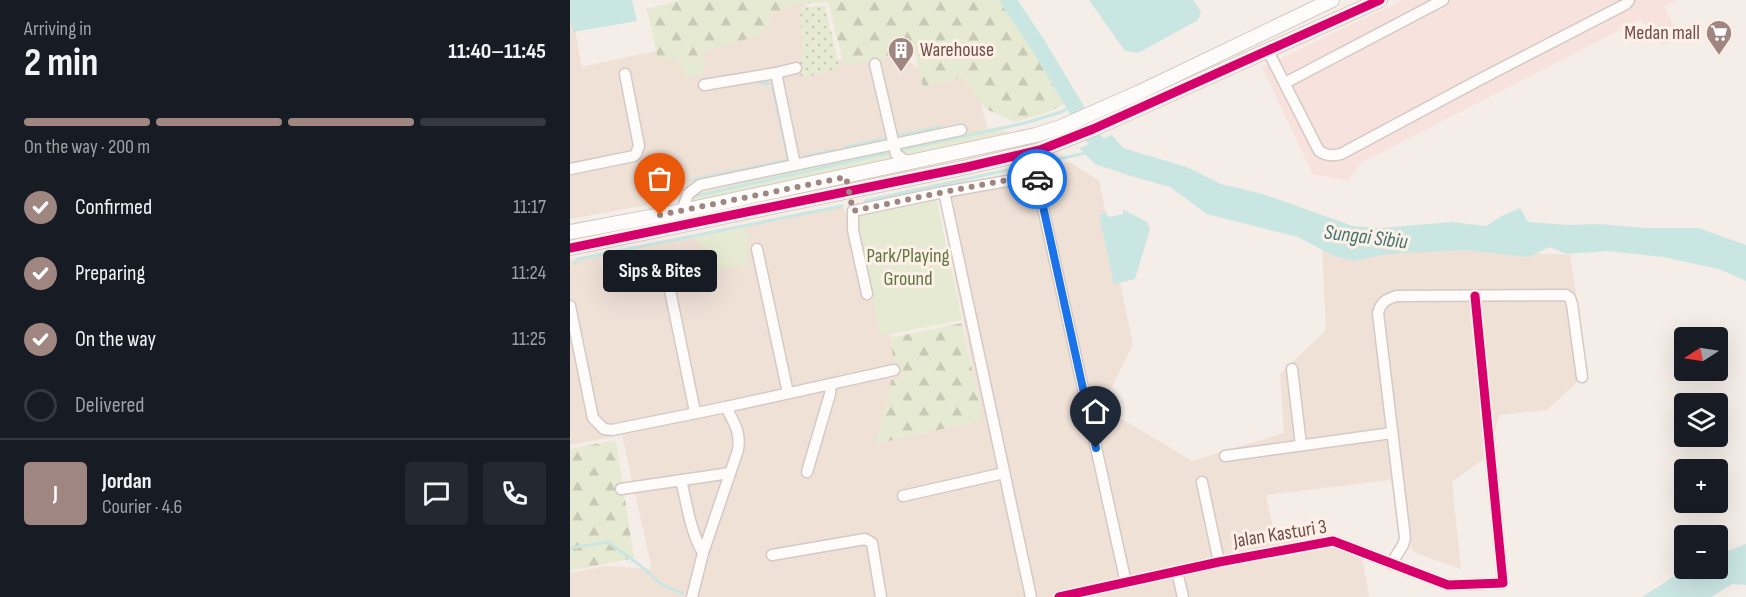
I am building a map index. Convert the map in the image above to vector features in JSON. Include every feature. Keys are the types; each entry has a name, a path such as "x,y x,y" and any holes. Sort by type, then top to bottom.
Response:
{"street":[{"path":"570,232 846,177 1036,135 1061,127 1140,92 1332,0"},
{"path":"570,248 1040,150 1066,141 1380,0"},
{"path":"1268,51 1319,151 1332,156 1341,154 1626,4 1629,0"},
{"path":"1285,83 1439,1"},
{"path":"875,64 892,145 899,158 912,162"},
{"path":"704,85 796,68"},
{"path":"776,73 795,165"},
{"path":"570,169 636,154 639,146 626,74"},
{"path":"682,211 688,194 700,185 961,130"},
{"path":"853,211 1036,176 1126,583"},
{"path":"846,177 853,211 853,230 867,294"},
{"path":"944,192 1031,597"},
{"path":"757,249 788,393"},
{"path":"666,271 695,412"},
{"path":"1391,564 1405,538 1378,313 1386,299 1397,296 1566,295 1572,304 1582,377"},
{"name":"Jalan Kasturi 3","path":"1059,597 1083,594 1219,562 1333,541 1448,585 1503,584 1475,296"},
{"path":"570,306 593,418 604,429 612,430 726,407 894,370"},
{"path":"1292,369 1301,445"},
{"path":"807,472 831,384"},
{"path":"692,597 703,553 740,440 737,428 726,407"},
{"path":"1225,456 1392,433"},
{"path":"621,489 730,473"},
{"path":"903,496 1004,473"},
{"path":"681,480 693,531 703,553"},
{"path":"1202,482 1219,562"},
{"path":"772,555 870,540 881,597"},
{"path":"1177,572 1183,597"}],"shaded area":[{"path":"752,0 805,0 821,64 890,48 928,75 971,67 988,130 675,200 570,219 570,5 582,67 741,32"},
{"path":"1403,0 1677,0 1664,7 1680,36 1662,45 1641,19 1361,163 1348,180 1313,175 1262,67"},
{"path":"1070,162 1099,181 1133,345 1102,407 1192,461 1284,433 1280,374 1326,330 1322,243 1570,255 1588,372 1547,410 1499,415 1489,455 1452,482 1461,569 1413,552 1390,480 1266,495 1274,533 1361,551 1369,597 570,597 570,573 606,566 652,569 622,435 570,445 570,260 843,206 906,377 982,417 940,200"}],"green space":[{"path":"681,0 1001,0 1068,102 1051,111 1015,122 986,109 963,77 923,87 915,54 909,53 844,66 828,2 798,4 768,15 771,25 763,29 760,35 703,52 704,74 685,77 677,59 658,59 647,9"},
{"path":"825,6 840,69 801,78 799,64 803,52 800,7"},
{"path":"997,127 1010,133 687,205 687,195"},
{"name":"Park/Playing Ground","path":"936,197 962,320 880,336 855,214"},
{"path":"746,227 750,247 747,253 749,264 717,270 709,248 703,247 693,238"},
{"path":"962,323 983,420 875,444 891,380 902,378 899,362 894,363 890,338"},
{"path":"616,440 634,558 570,571 570,449"}],"water":[{"path":"570,0 632,0 637,21 573,32"},
{"path":"1089,0 1193,0 1201,12 1198,20 1138,53 1125,51"},
{"path":"1112,135 1123,148 1187,167 1221,184 1263,194 1353,226 1380,228 1451,222 1486,226 1520,208 1528,222 1647,228 1699,228 1746,245 1746,281 1719,269 1663,257 1607,251 1567,254 1549,247 1529,257 1464,250 1388,254 1354,261 1332,255 1298,237 1207,214 1170,187 1095,164 1079,148"},
{"path":"1122,209 1147,222 1150,229 1135,279 1114,284 1099,215 1106,212 1108,217 1124,214"},
{"path":"1746,544 1746,585 1732,584 1711,597 1642,597 1674,577 1674,579 1728,579 1728,551"}],"waterway":[{"name":"Sungai Sibiu","path":"1008,0 1101,150 1112,154"},
{"path":"760,83 772,84 779,117"},
{"path":"900,150 1025,123 1061,112 1074,105"},
{"path":"692,180 788,160 780,121"},
{"path":"898,136 941,127"},
{"path":"846,147 884,139"},
{"path":"803,157 835,150"},
{"path":"691,197 888,153"},
{"path":"865,201 1086,153"},
{"path":"574,264 578,259 842,206"},
{"path":"570,548 608,542 661,584 683,594"}],"cycle path":[{"path":"570,248 1040,150 1093,129 1380,0"},
{"path":"1059,597 1219,562 1333,541 1448,585 1503,583 1475,296"}],"way so far":[{"path":"660,215 846,177 853,211 1033,175 1037,179"}],"place":[{"name":"Medan mall","path":"1719,56"},
{"name":"Warehouse","path":"901,73"},
{"name":"Sips & Bites","path":"660,215"}],"route":[{"path":"1037,179 1096,448"}]}
